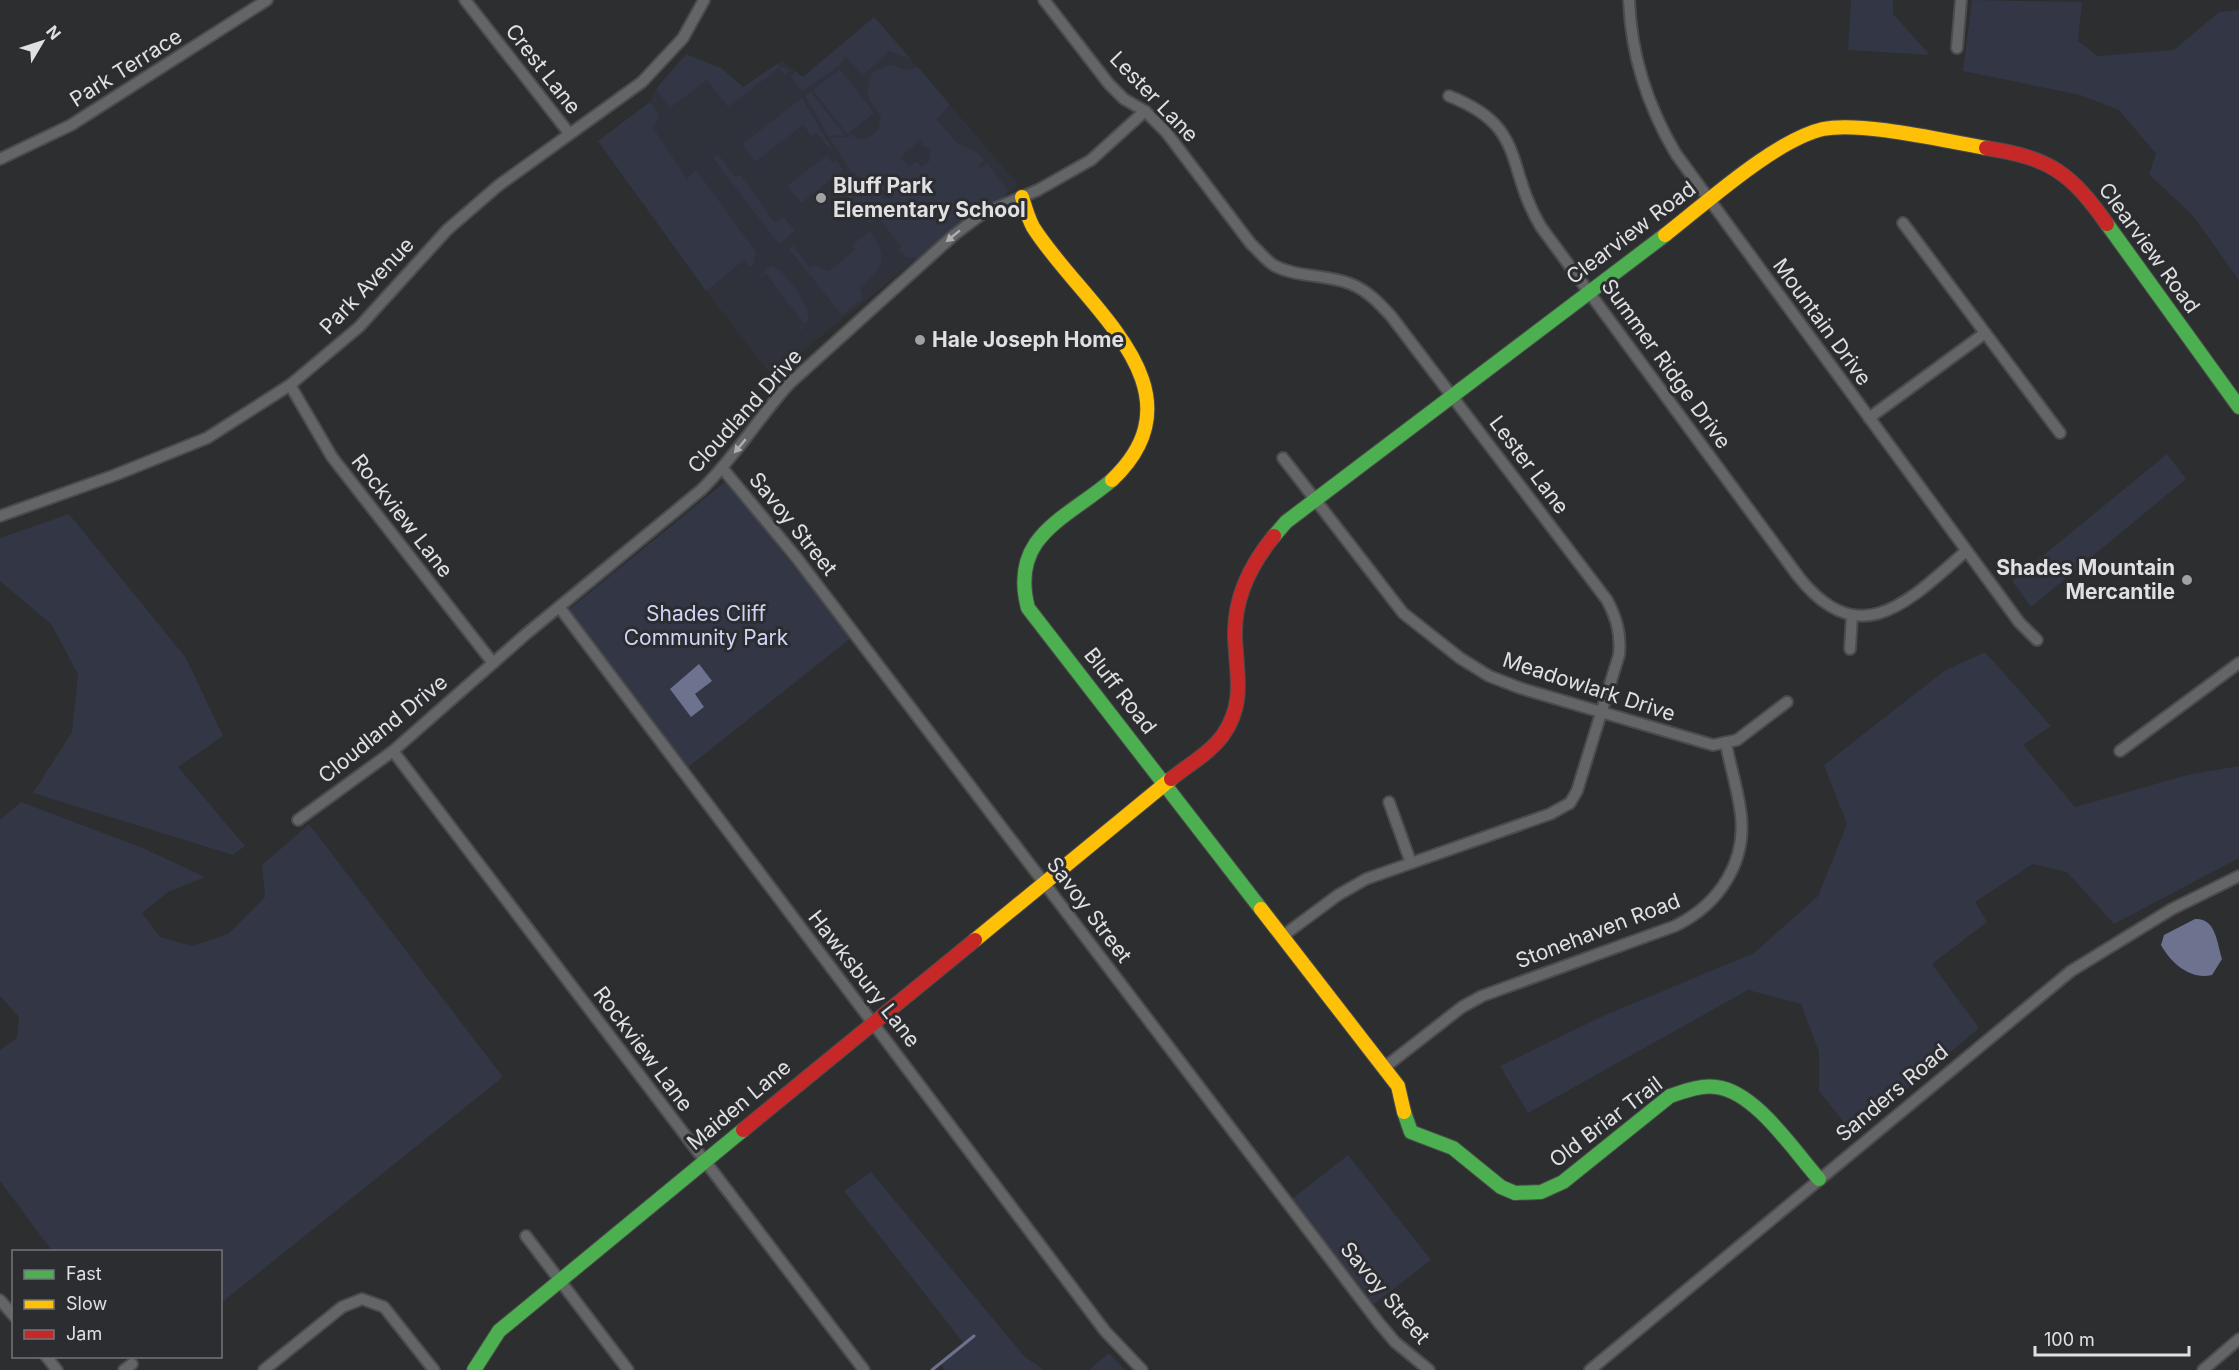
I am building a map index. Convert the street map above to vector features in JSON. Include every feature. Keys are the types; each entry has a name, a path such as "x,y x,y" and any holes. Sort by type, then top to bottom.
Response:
{"street":[{"name":"Park Terrace","path":"0,159 71,125 267,0"},
{"name":"Crest Lane","path":"465,0 569,133"},
{"name":"Park Avenue","path":"0,516 116,475 200,441 240,419 290,385 358,327 447,230 499,185 642,82 683,38 704,0"},
{"name":"Lester Lane","path":"1044,0 1109,84 1124,99 1145,111 1166,132 1251,244 1266,259 1275,266 1297,273 1324,276 1351,284 1376,300 1452,395 1607,600 1617,619 1620,638 1619,655 1577,791 1563,809 1366,879 1338,895 1284,935"},
{"name":"Mountain Drive","path":"1629,0 1633,38 1647,96 1665,135 1708,200 1966,551 2019,622 2037,640"},
{"path":"1957,48 1961,0"},
{"name":"Summer Ridge Drive","path":"1449,96 1484,112 1500,128 1512,152 1531,210 1811,592 1823,604 1852,615 1879,613 1899,607 1966,551"},
{"name":"Cloudland Drive","path":"298,820 393,750 723,469 761,420 767,408 807,368 954,235 982,214 1022,197 1091,160 1145,111"},
{"name":"Clearview Road","path":"1044,883 1222,737 1230,725 1241,696 1235,631 1243,588 1255,561 1269,540 1315,499 1789,141 1824,129 1846,127 1881,130 2001,149 2037,158 2064,174 2090,200 2239,407"},
{"name":"Bluff Road","path":"1022,197 1032,225 1131,351 1140,367 1148,413 1143,442 1128,468 1037,539 1023,567 1022,588 1028,608 1385,1067 1398,1086 1406,1122 1412,1132 1453,1148 1490,1180"},
{"path":"1903,222 2060,433"},
{"path":"1869,418 1986,333"},
{"name":"Rockview Lane","path":"290,385 332,457 493,663"},
{"name":"Meadowlark Drive","path":"1283,458 1403,613 1430,637 1489,676 1520,688 1703,744 1726,744"},
{"name":"Savoy Street","path":"723,469 796,557 1379,1323 1402,1349 1429,1370"},
{"name":"Hawksbury Lane","path":"560,608 788,913 874,1021 1105,1331 1142,1370"},
{"path":"1850,649 1852,615"},
{"path":"2120,751 2239,663"},
{"path":"1726,744 1744,736 1786,702"},
{"name":"Stonehaven Road","path":"1385,1067 1462,1006 1482,996 1675,926 1695,915 1716,897 1733,872 1738,854 1741,822 1726,744"},
{"name":"Rockview Lane","path":"393,750 864,1370"},
{"path":"1389,802 1411,863"},
{"name":"Sanders Road","path":"1590,1370 2071,971 2172,909 2239,876"},
{"name":"Maiden Lane","path":"474,1370 499,1331 1044,883"},
{"name":"Old Briar Trail","path":"1490,1180 1515,1193 1541,1192 1563,1182 1670,1096 1690,1088 1707,1086 1730,1090 1752,1103 1819,1179"},
{"path":"526,1236 628,1370"},
{"path":"264,1370 342,1307 362,1299 384,1307 434,1370"},
{"path":"0,1300 12,1314"},
{"path":"2203,1370 2239,1339"},
{"path":"48,1358 57,1370"}],"shaded area":[{"name":"Bluff Park Elementary School","path":"874,17 1018,184 1001,200 943,238 772,376 706,291 598,141 650,102 655,90 686,54 721,68 743,87 782,61 803,77"},
{"path":"699,664 712,681 695,694 704,707 691,717 670,689"},
{"path":"2195,919 2207,923 2217,939 2222,959 2212,975 2196,975 2182,969 2161,945 2164,935"}],"green space":[{"path":"1851,0 1893,0 1893,14 1930,55 1848,50"},
{"path":"1972,0 2082,2 2078,41 2098,56 2174,50 2219,12 2239,10 2239,280 2194,217 2149,174 2156,154 2119,110 2080,95 1963,71"},
{"path":"874,17 911,59 889,51 863,75 846,57 840,65 802,92 791,76 796,72 803,77"},
{"path":"686,54 721,68 743,87 777,64 789,71 784,75 779,68 728,107 707,80 670,108 656,89"},
{"path":"890,65 907,70 918,67 950,105 936,119 958,144 976,151 984,160 978,165 981,168 987,163 1007,189 1006,196 943,238 919,259 907,257 898,250 901,247 878,217 870,224 837,183 847,174 889,199 892,196 850,171 830,138 848,137 851,134 858,139 864,139 878,131 881,116 868,95 868,84 874,71","holes":["921,139 923,142 920,144 931,149 929,162 922,167 916,161 909,167 901,157"]},
{"path":"840,69 874,113 847,134 813,90"},
{"path":"811,92 845,135 828,136 805,96"},
{"path":"802,98 835,154 816,133 812,136 803,125 755,162 742,144"},
{"path":"650,102 659,115 653,128 687,179 696,170 756,252 754,263 750,267 744,260 706,291 598,141"},
{"path":"718,154 735,177 741,175 775,223 784,217 795,231 780,243 777,242 713,158"},
{"path":"827,155 832,163 836,160 843,170 801,203 787,186"},
{"path":"870,231 882,256 879,268 860,288 863,298 842,315 789,249 793,245 810,268 814,265 829,271 855,250 852,245"},
{"path":"771,266 783,273 801,297 808,320 801,330 798,329 804,324 766,274 757,277"},
{"path":"2167,454 2186,479 2031,607 2012,581"},
{"name":"Shades Cliff Community Park","path":"726,481 851,638 687,768 568,610"},
{"path":"69,514 186,658 223,736 178,767 245,846 233,855 33,793 72,732 78,674 51,624 0,581 0,538"},
{"path":"1985,652 2051,726 2023,745 2075,807 2187,775 2239,766 2239,858 2114,924 2067,872 2033,864 1975,902 1987,922 1932,964 1979,1028 1853,1134 1819,1091 1819,1052 1801,1004 1748,990 1528,1113 1500,1066 1603,1016 1754,953 1818,896 1847,824 1824,765 1944,671"},
{"path":"21,802 143,848 205,877 168,892 142,913 160,937 192,946 228,934 265,897 262,865 309,824 503,1077 222,1302 222,1250 51,1250 0,1181 0,1050 17,1038 19,1017 0,996 0,820"},
{"path":"1348,1155 1431,1260 1374,1304 1292,1199"},
{"path":"871,1172 1024,1356 1044,1370 945,1370 939,1362 965,1345 844,1191"},
{"path":"1109,1353 1125,1370 1089,1370"}],"waterway":[{"path":"932,1370 974,1336"}],"traffic: fast":[{"path":"2107,224 2239,407"},
{"path":"1274,536 1286,522 1665,235"},
{"path":"1112,480 1060,519 1034,546 1027,563 1024,583 1028,608 1261,909"},
{"path":"1404,1112 1411,1132 1453,1148 1501,1187 1515,1193 1541,1192 1563,1182 1670,1096 1687,1090 1716,1087 1731,1091 1759,1110 1819,1179"},
{"path":"474,1370 499,1331 743,1130"}],"traffic: slow":[{"path":"1665,235 1762,159 1804,135 1823,129 1839,127 1880,130 1986,148"},
{"path":"1022,197 1033,227 1105,317 1127,348 1142,380 1147,412 1138,446 1112,480"},
{"path":"975,940 1171,779"},
{"path":"1261,909 1398,1086 1404,1112"}],"traffic: jam":[{"path":"1986,148 2027,157 2057,170 2094,206 2107,224"},
{"path":"1171,779 1212,747 1223,735 1230,722 1237,697 1235,632 1241,593 1258,558 1274,536"},
{"path":"743,1130 975,940"}],"place":[{"name":"Bluff Park Elementary School","path":"821,198"},
{"name":"Hale Joseph Home","path":"920,340"},
{"name":"Shades Mountain Mercantile","path":"2187,580"}]}
